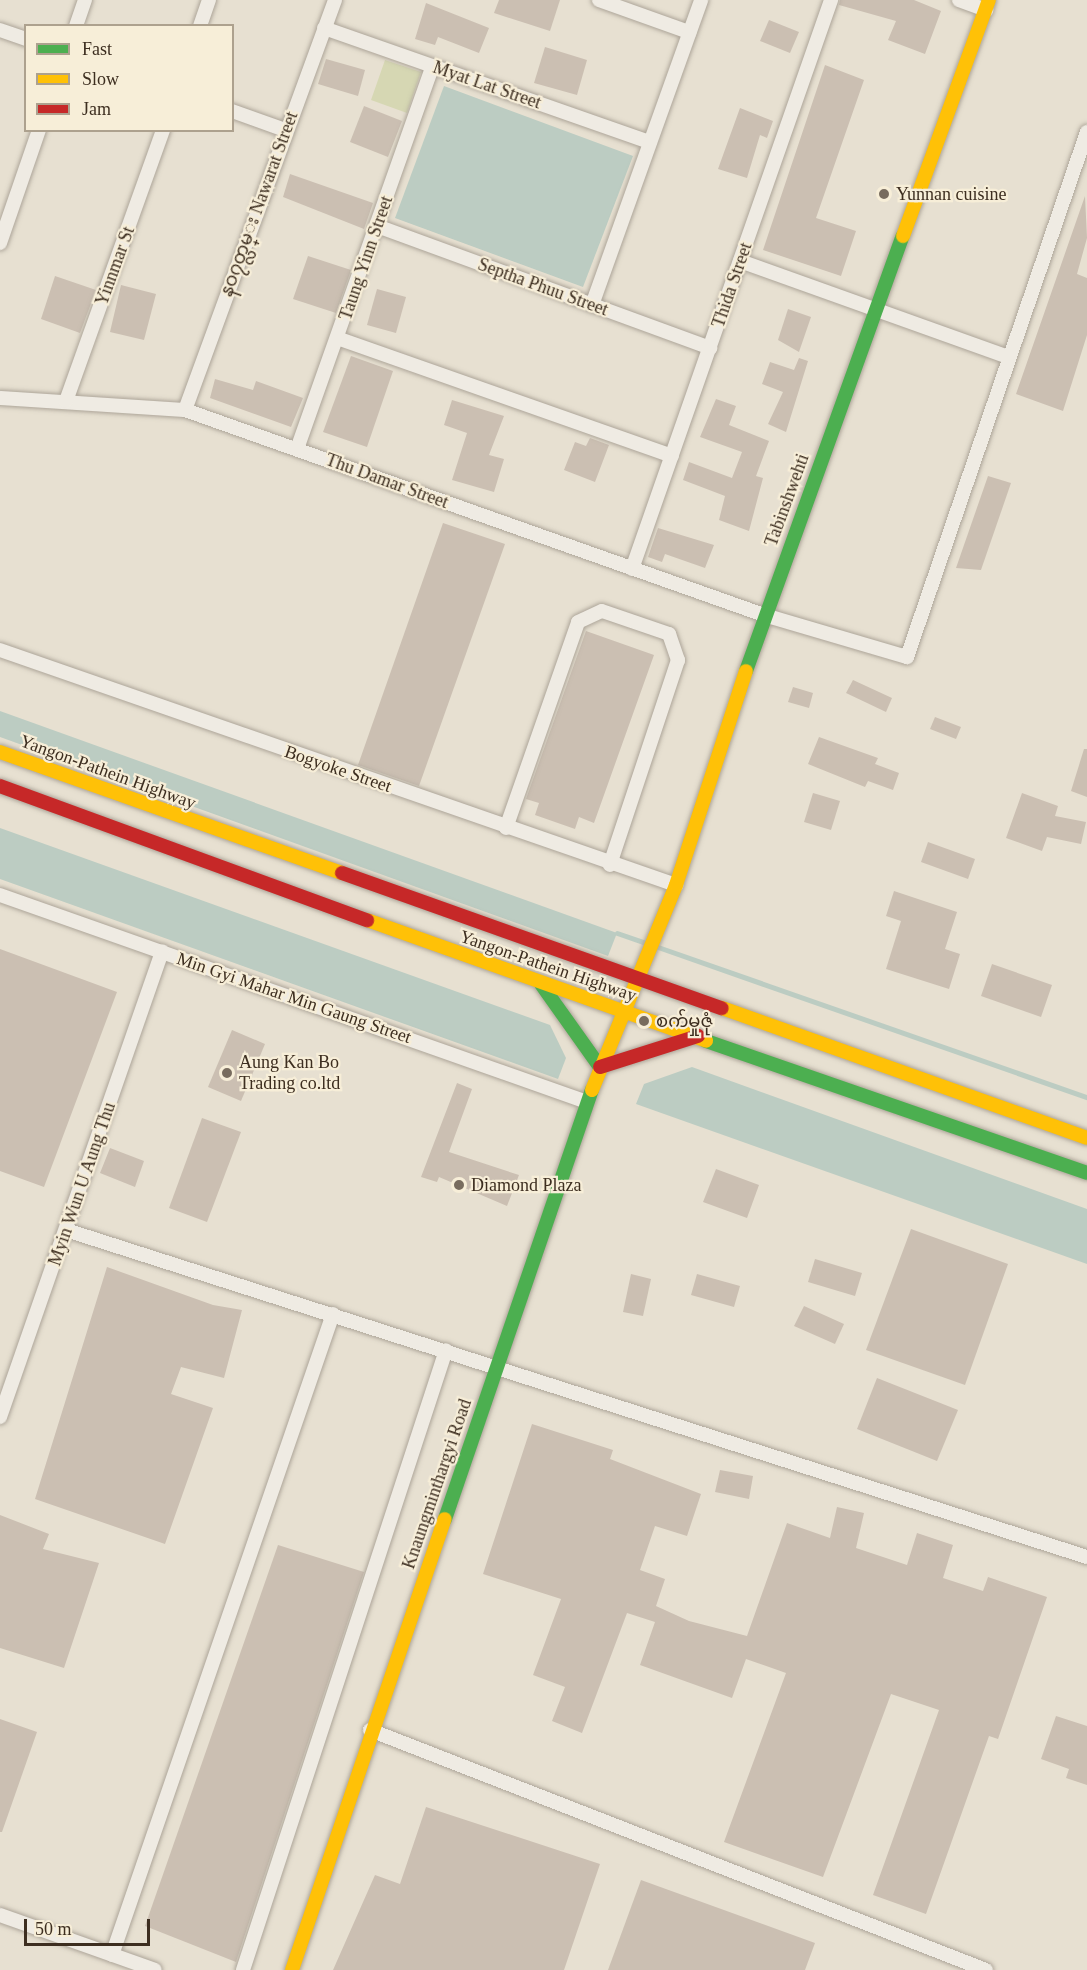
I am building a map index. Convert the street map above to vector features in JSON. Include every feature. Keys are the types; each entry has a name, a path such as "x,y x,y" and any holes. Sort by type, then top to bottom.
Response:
{"main road":[{"name":"Tabinshwehti","path":"622,1012 676,885 764,615 988,5"},
{"name":"Yangon-Pathein Highway","path":"0,752 635,981 1087,1138"},
{"name":"Yangon-Pathein Highway","path":"0,786 541,984 698,1036 1087,1173"},
{"path":"541,984 600,1067 698,1036"},
{"name":"Knaungminthargyi Road","path":"291,1970 370,1730 587,1102 622,1012"}],"street":[{"path":"77,24 85,0"},
{"path":"201,24 209,0"},
{"name":"နဝ၇တ္လမ္း Nawarat Street","path":"185,410 285,130 335,0"},
{"path":"599,0 689,32"},
{"path":"592,305 701,0"},
{"name":"Thida Street","path":"632,569 831,0"},
{"path":"959,0 988,5"},
{"name":"Myat Lat Street","path":"324,28 650,142"},
{"path":"0,30 24,38"},
{"name":"Taung Yinn Street","path":"297,449 433,66"},
{"path":"234,112 285,130"},
{"path":"0,243 38,132"},
{"name":"Yinnmar St","path":"66,401 162,132"},
{"path":"740,261 1008,357 1087,132"},
{"name":"Septha Phuu Street","path":"376,226 710,348"},
{"path":"337,339 672,456"},
{"name":"Thu Damar Street","path":"0,398 185,410 764,615 907,657 1008,357"},
{"path":"506,828 578,622 602,611 669,634 678,660 610,865"},
{"name":"Bogyoke Street","path":"0,650 610,865 676,885"},
{"name":"Min Gyi Mahar Min Gaung Street","path":"0,895 587,1102"},
{"name":"Myin Wun U Aung Thu","path":"0,1417 162,951"},
{"path":"66,1230 497,1366 1087,1557"},
{"path":"112,1955 333,1314"},
{"path":"243,1970 446,1350"},
{"path":"370,1730 986,1970"},
{"path":"0,1915 155,1970"}],"green space":[{"path":"385,60 421,72 407,113 371,100"}],"shaded area":[{"path":"444,86 633,156 583,287 395,218"},
{"path":"0,711 617,933 608,956 0,737"},
{"path":"0,828 550,1025 566,1058 558,1079 0,879"},
{"path":"692,1067 1087,1209 1087,1264 636,1104 644,1084"}],"building":[{"path":"499,0 560,0 550,31 494,13"},
{"path":"840,0 914,0 941,11 925,54 888,40 896,21 839,5"},
{"path":"426,3 489,28 479,53 438,37 435,45 415,39"},
{"path":"769,20 799,32 790,53 760,41"},
{"path":"545,47 587,60 577,95 534,83"},
{"path":"326,59 365,70 358,96 318,84"},
{"path":"825,65 864,80 816,218 856,231 841,276 763,250"},
{"path":"364,106 402,121 388,157 350,142"},
{"path":"740,108 773,121 767,138 760,135 747,178 718,169"},
{"path":"290,174 373,203 364,229 283,197"},
{"path":"1085,196 1087,238 1077,274 1087,278 1087,335 1063,411 1016,394"},
{"path":"308,256 351,270 336,313 293,299"},
{"path":"55,276 96,290 80,333 41,319"},
{"path":"121,285 156,294 144,340 110,332"},
{"path":"377,289 406,297 396,333 367,325"},
{"path":"788,309 811,317 799,352 778,340"},
{"path":"351,356 393,371 367,447 323,432"},
{"path":"799,358 808,361 786,432 768,424 783,392 762,384 770,362 794,370"},
{"path":"215,379 253,390 256,381 303,398 291,427 210,398"},
{"path":"716,399 736,406 729,425 769,441 756,476 763,478 749,531 719,520 725,496 683,480 689,462 732,478 742,452 700,437"},
{"path":"452,400 504,416 489,455 504,459 494,492 452,480 467,433 444,425"},
{"path":"590,438 609,445 595,482 564,470 575,442 586,446"},
{"path":"988,476 1011,483 981,570 956,568"},
{"path":"443,523 505,544 419,786 358,765"},
{"path":"658,528 714,545 705,568 665,554 662,562 648,557"},
{"path":"586,631 654,655 594,823 579,817 575,829 535,815 539,803 526,799"},
{"path":"853,680 892,698 886,712 846,693"},
{"path":"793,687 813,693 809,708 788,702"},
{"path":"935,717 961,727 956,739 930,729"},
{"path":"819,737 878,758 875,764 899,773 893,790 868,781 865,787 808,764"},
{"path":"1084,749 1087,749 1087,797 1071,791"},
{"path":"813,793 840,801 831,830 804,822"},
{"path":"1022,793 1058,806 1055,816 1086,822 1081,844 1047,837 1042,851 1006,838"},
{"path":"928,842 975,859 968,879 921,862"},
{"path":"894,891 957,912 945,949 960,954 949,989 886,969 901,921 886,916"},
{"path":"0,949 117,992 44,1187 0,1171"},
{"path":"992,964 1052,985 1041,1017 981,996"},
{"path":"232,1030 265,1044 241,1101 208,1087"},
{"path":"457,1083 472,1089 449,1152 519,1175 507,1206 439,1177 437,1182 421,1177"},
{"path":"202,1118 241,1132 207,1222 169,1208"},
{"path":"110,1148 144,1161 135,1187 100,1173"},
{"path":"716,1169 759,1185 747,1218 703,1202"},
{"path":"911,1229 1008,1264 965,1385 866,1350"},
{"path":"815,1259 862,1273 855,1296 808,1282"},
{"path":"107,1267 213,1305 242,1310 224,1378 181,1367 171,1394 213,1408 165,1544 35,1499"},
{"path":"631,1274 651,1279 643,1316 623,1312"},
{"path":"697,1274 740,1286 734,1307 691,1295"},
{"path":"804,1306 844,1324 835,1344 794,1326"},
{"path":"877,1378 958,1410 937,1461 857,1429"},
{"path":"532,1424 613,1450 610,1459 701,1494 687,1536 655,1526 640,1570 665,1579 656,1606 689,1621 747,1636 787,1523 830,1538 837,1507 864,1513 856,1548 907,1565 917,1533 953,1545 943,1578 983,1591 988,1577 1047,1597 998,1739 989,1736 926,1914 873,1895 939,1710 891,1694 823,1877 724,1842 786,1673 746,1659 732,1698 640,1665 655,1622 627,1613 582,1733 552,1721 565,1687 533,1675 561,1599 483,1574"},
{"path":"720,1470 753,1476 749,1499 715,1492"},
{"path":"0,1515 49,1534 43,1549 99,1563 64,1668 0,1648"},
{"path":"278,1545 364,1572 236,1962 145,1926"},
{"path":"1056,1716 1087,1726 1087,1785 1066,1778 1069,1769 1041,1759"},
{"path":"0,1719 37,1732 2,1832 0,1832"},
{"path":"426,1807 600,1864 564,1970 333,1970 375,1875 400,1884"},
{"path":"641,1880 815,1943 805,1970 608,1970"}],"waterway":[{"path":"617,933 646,943"},
{"path":"655,946 1087,1097"}],"traffic: fast":[{"path":"746,671 903,236"},
{"path":"541,984 600,1067"},
{"path":"706,1041 1087,1173"},
{"path":"445,1519 592,1090"}],"traffic: slow":[{"path":"903,236 989,0"},
{"path":"592,1090 676,885 746,671"},
{"path":"0,752 342,873"},
{"path":"367,920 706,1041"},
{"path":"722,1008 1087,1138"},
{"path":"292,1970 445,1519"}],"traffic: jam":[{"path":"0,786 367,920"},
{"path":"342,873 722,1008"},
{"path":"600,1067 698,1036"}],"place":[{"name":"Yunnan cuisine","path":"884,194"},
{"name":"စက်မှုဇုံ","path":"644,1021"},
{"name":"Aung Kan Bo Trading co.ltd","path":"227,1073"},
{"name":"Diamond Plaza","path":"459,1185"}]}
